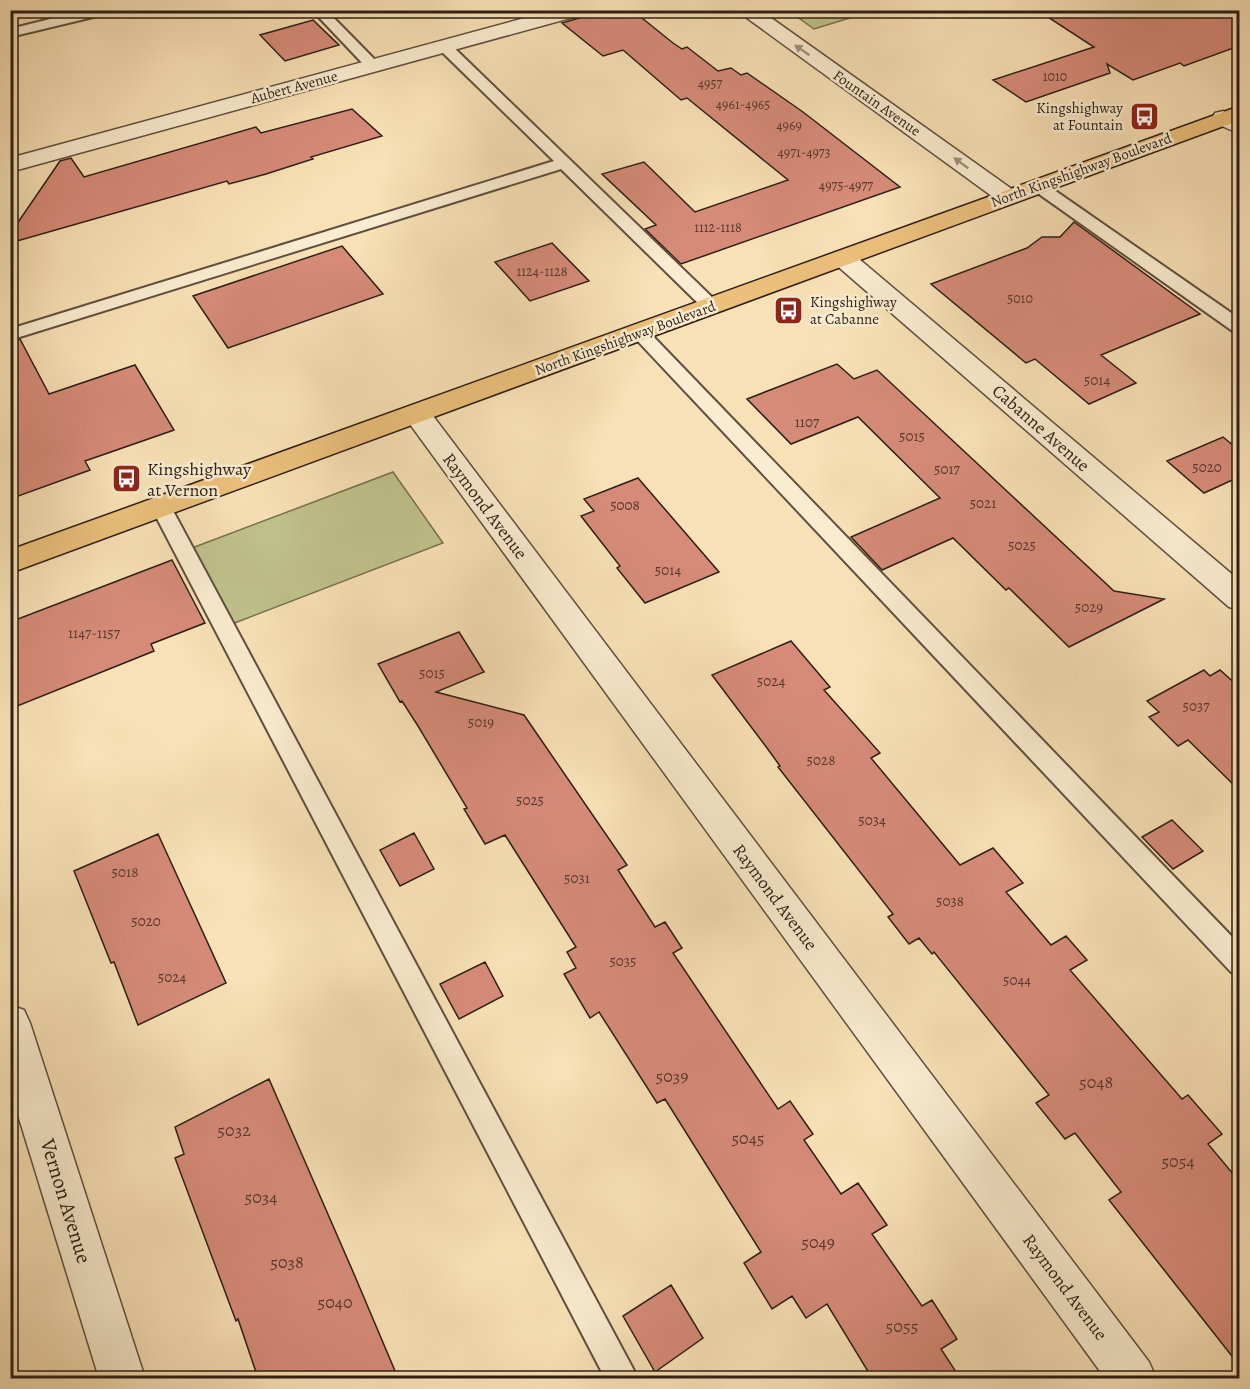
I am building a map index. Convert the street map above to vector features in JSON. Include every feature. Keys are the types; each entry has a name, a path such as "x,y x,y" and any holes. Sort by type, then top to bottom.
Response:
{"main road":[{"name":"North Kingshighway Boulevard","path":"10,562 1038,186 1234,119"}],"street":[{"name":"Aubert Avenue","path":"10,165 578,10"},
{"name":"Fountain Avenue","path":"746,10 1008,197"},
{"name":"Cabanne Avenue","path":"843,258 1239,599"},
{"name":"Raymond Avenue","path":"417,414 1134,1378"},
{"name":"Vernon Avenue","path":"10,1023 122,1378"}],"lane":[{"path":"10,33 105,10"},
{"path":"318,10 373,66"},
{"path":"444,46 711,306"},
{"path":"10,335 564,163"},
{"path":"1038,186 1239,328"},
{"path":"639,332 1239,964"},
{"path":"160,507 622,1378"}],"green space":[{"path":"789,11 844,11 853,17 814,29"},
{"path":"393,472 443,543 232,624 192,548"}],"building":[{"path":"590,10 632,10 673,43 682,49 687,47 718,71 731,68 741,75 747,73 803,112 900,187 681,264 645,229 656,225 602,174 644,162 695,212 788,180 687,98 681,100 623,50 603,56 562,23 586,16"},
{"path":"1037,10 1239,10 1239,46 1184,66 1180,63 1133,80 1107,64 1110,73 1026,102 993,80 1094,47"},
{"path":"313,20 339,45 285,61 260,35"},
{"path":"352,109 382,136 311,157 313,159 266,174 229,184 227,181 10,243 10,234 60,161 71,158 84,177 256,127 261,133"},
{"path":"1074,222 1200,314 1101,355 1136,383 1089,404 1035,359 1026,363 931,284 1027,248 1042,237 1060,237"},
{"path":"552,243 589,281 530,301 495,262"},
{"path":"342,246 383,294 228,348 193,296"},
{"path":"20,339 49,394 135,365 174,430 85,461 90,470 10,499 10,342"},
{"path":"837,364 854,379 877,370 1114,591 1164,599 1069,647 1009,588 1006,590 953,538 882,570 851,537 940,498 858,417 791,444 747,399"},
{"path":"1223,437 1239,450 1239,477 1204,493 1167,461"},
{"path":"638,478 719,572 645,603 617,568 620,566 581,516 594,511 584,499"},
{"path":"172,560 205,623 151,644 154,651 10,709 10,622"},
{"path":"459,632 484,672 436,692 524,715 627,865 618,870 655,927 665,922 682,948 673,953 778,1109 790,1101 813,1134 804,1140 841,1194 858,1183 887,1225 872,1234 922,1306 932,1300 957,1339 941,1349 960,1378 872,1378 827,1304 806,1318 792,1296 772,1309 744,1263 761,1252 665,1099 657,1103 599,1012 590,1018 564,974 576,968 567,952 576,947 505,835 485,844 464,809 467,808 378,664"},
{"path":"791,641 830,687 824,690 880,753 871,758 960,865 993,848 1023,883 1006,892 1051,945 1066,936 1087,960 1070,970 1182,1099 1188,1095 1222,1134 1208,1144 1239,1181 1239,1365 1109,1200 1121,1192 1075,1133 1065,1139 1036,1103 1049,1095 934,952 932,954 919,938 909,944 888,917 893,914 778,767 780,766 712,675"},
{"path":"1204,670 1210,676 1220,670 1239,687 1239,790 1188,740 1178,746 1149,717 1159,712 1147,701"},
{"path":"1172,820 1203,851 1173,869 1142,837"},
{"path":"414,833 434,869 400,886 380,850"},
{"path":"158,834 226,983 138,1025 114,962 111,963 74,871"},
{"path":"485,962 503,996 459,1019 440,984"},
{"path":"269,1079 398,1378 258,1378 238,1319 236,1321 175,1158 184,1154 175,1127"},
{"path":"671,1285 703,1338 655,1372 623,1316"}],"place":[{"name":"Kingshighway at Fountain","path":"1144,117"},
{"name":"Kingshighway at Cabanne","path":"789,311"},
{"name":"Kingshighway at Vernon","path":"126,479"}]}
